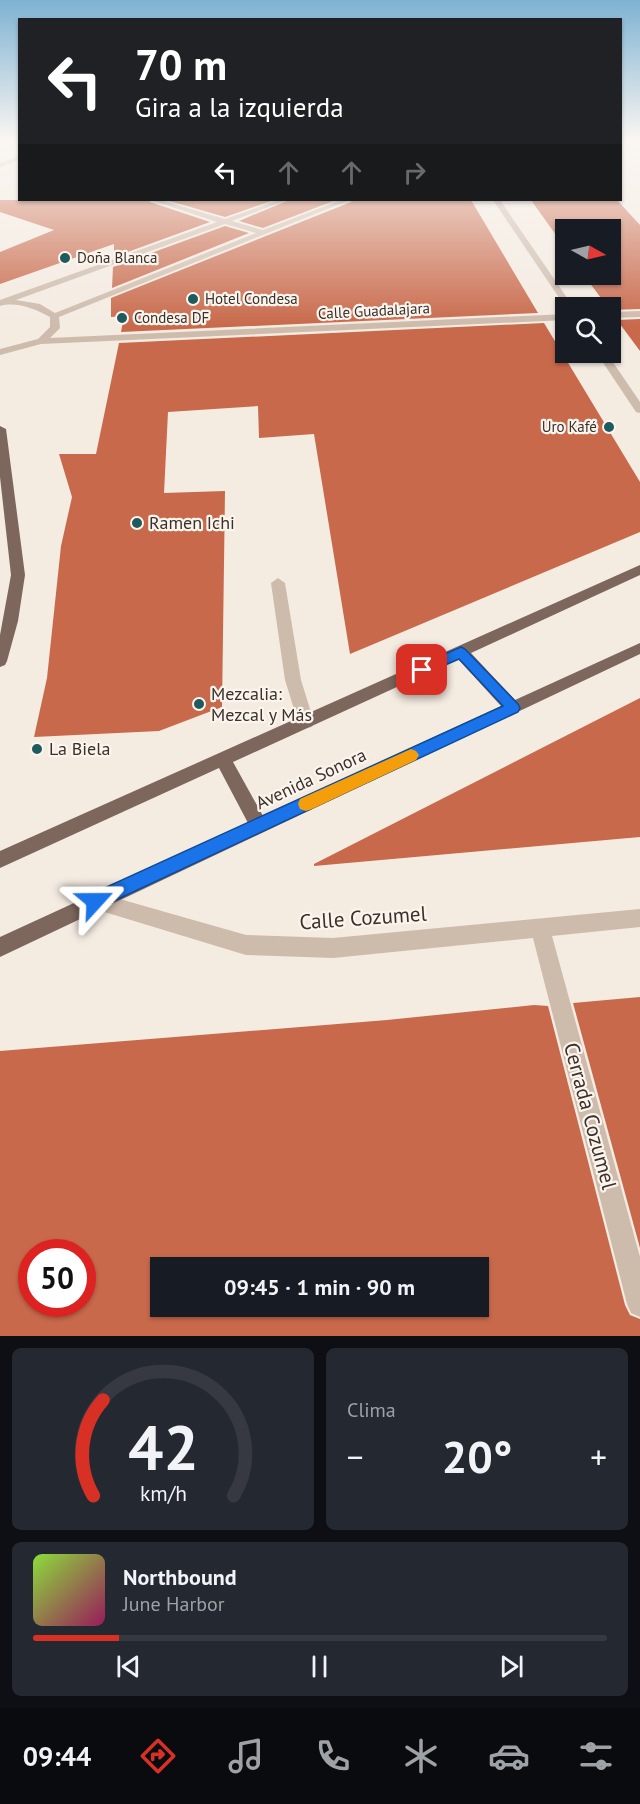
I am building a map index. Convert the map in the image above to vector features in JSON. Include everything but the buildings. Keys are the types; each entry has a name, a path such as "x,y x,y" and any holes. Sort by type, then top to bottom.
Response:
{"main road":[{"path":"0,429 18,575 11,621 0,661"},
{"path":"0,860 640,570"},
{"name":"Avenida Sonora","path":"0,947 640,648"},
{"path":"461,652 513,708"},
{"path":"223,760 258,826"}],"street":[{"path":"158,201 260,232"},
{"path":"0,303 280,201"},
{"path":"54,316 260,232 342,201"},
{"path":"498,201 563,297"},
{"path":"0,303 14,301 25,303 37,306 54,316"},
{"path":"621,315 640,314"},
{"path":"41,341 55,328 54,316"},
{"name":"Calle Guadalajara","path":"0,352 41,341 555,318"},
{"path":"608,363 640,410"},
{"path":"278,583 293,680 306,722"},
{"name":"Calle Cozumel","path":"95,901 246,945 333,948 640,918"},
{"name":"Cerrada Cozumel","path":"540,927 640,1304"}],"slow traffic":[{"path":"306,804 411,755"}],"place":[{"name":"Doña Blanca","path":"65,258"},
{"name":"Hotel Condesa","path":"193,299"},
{"name":"Condesa DF","path":"122,318"},
{"name":"Uro Kafé","path":"609,427"},
{"name":"Ramen Ichi","path":"137,523"},
{"name":"Mezcalia: Mezcal y Más","path":"199,704"},
{"name":"La Biela","path":"37,749"}],"route":[{"path":"95,901 513,708 461,652 422,670"}]}
